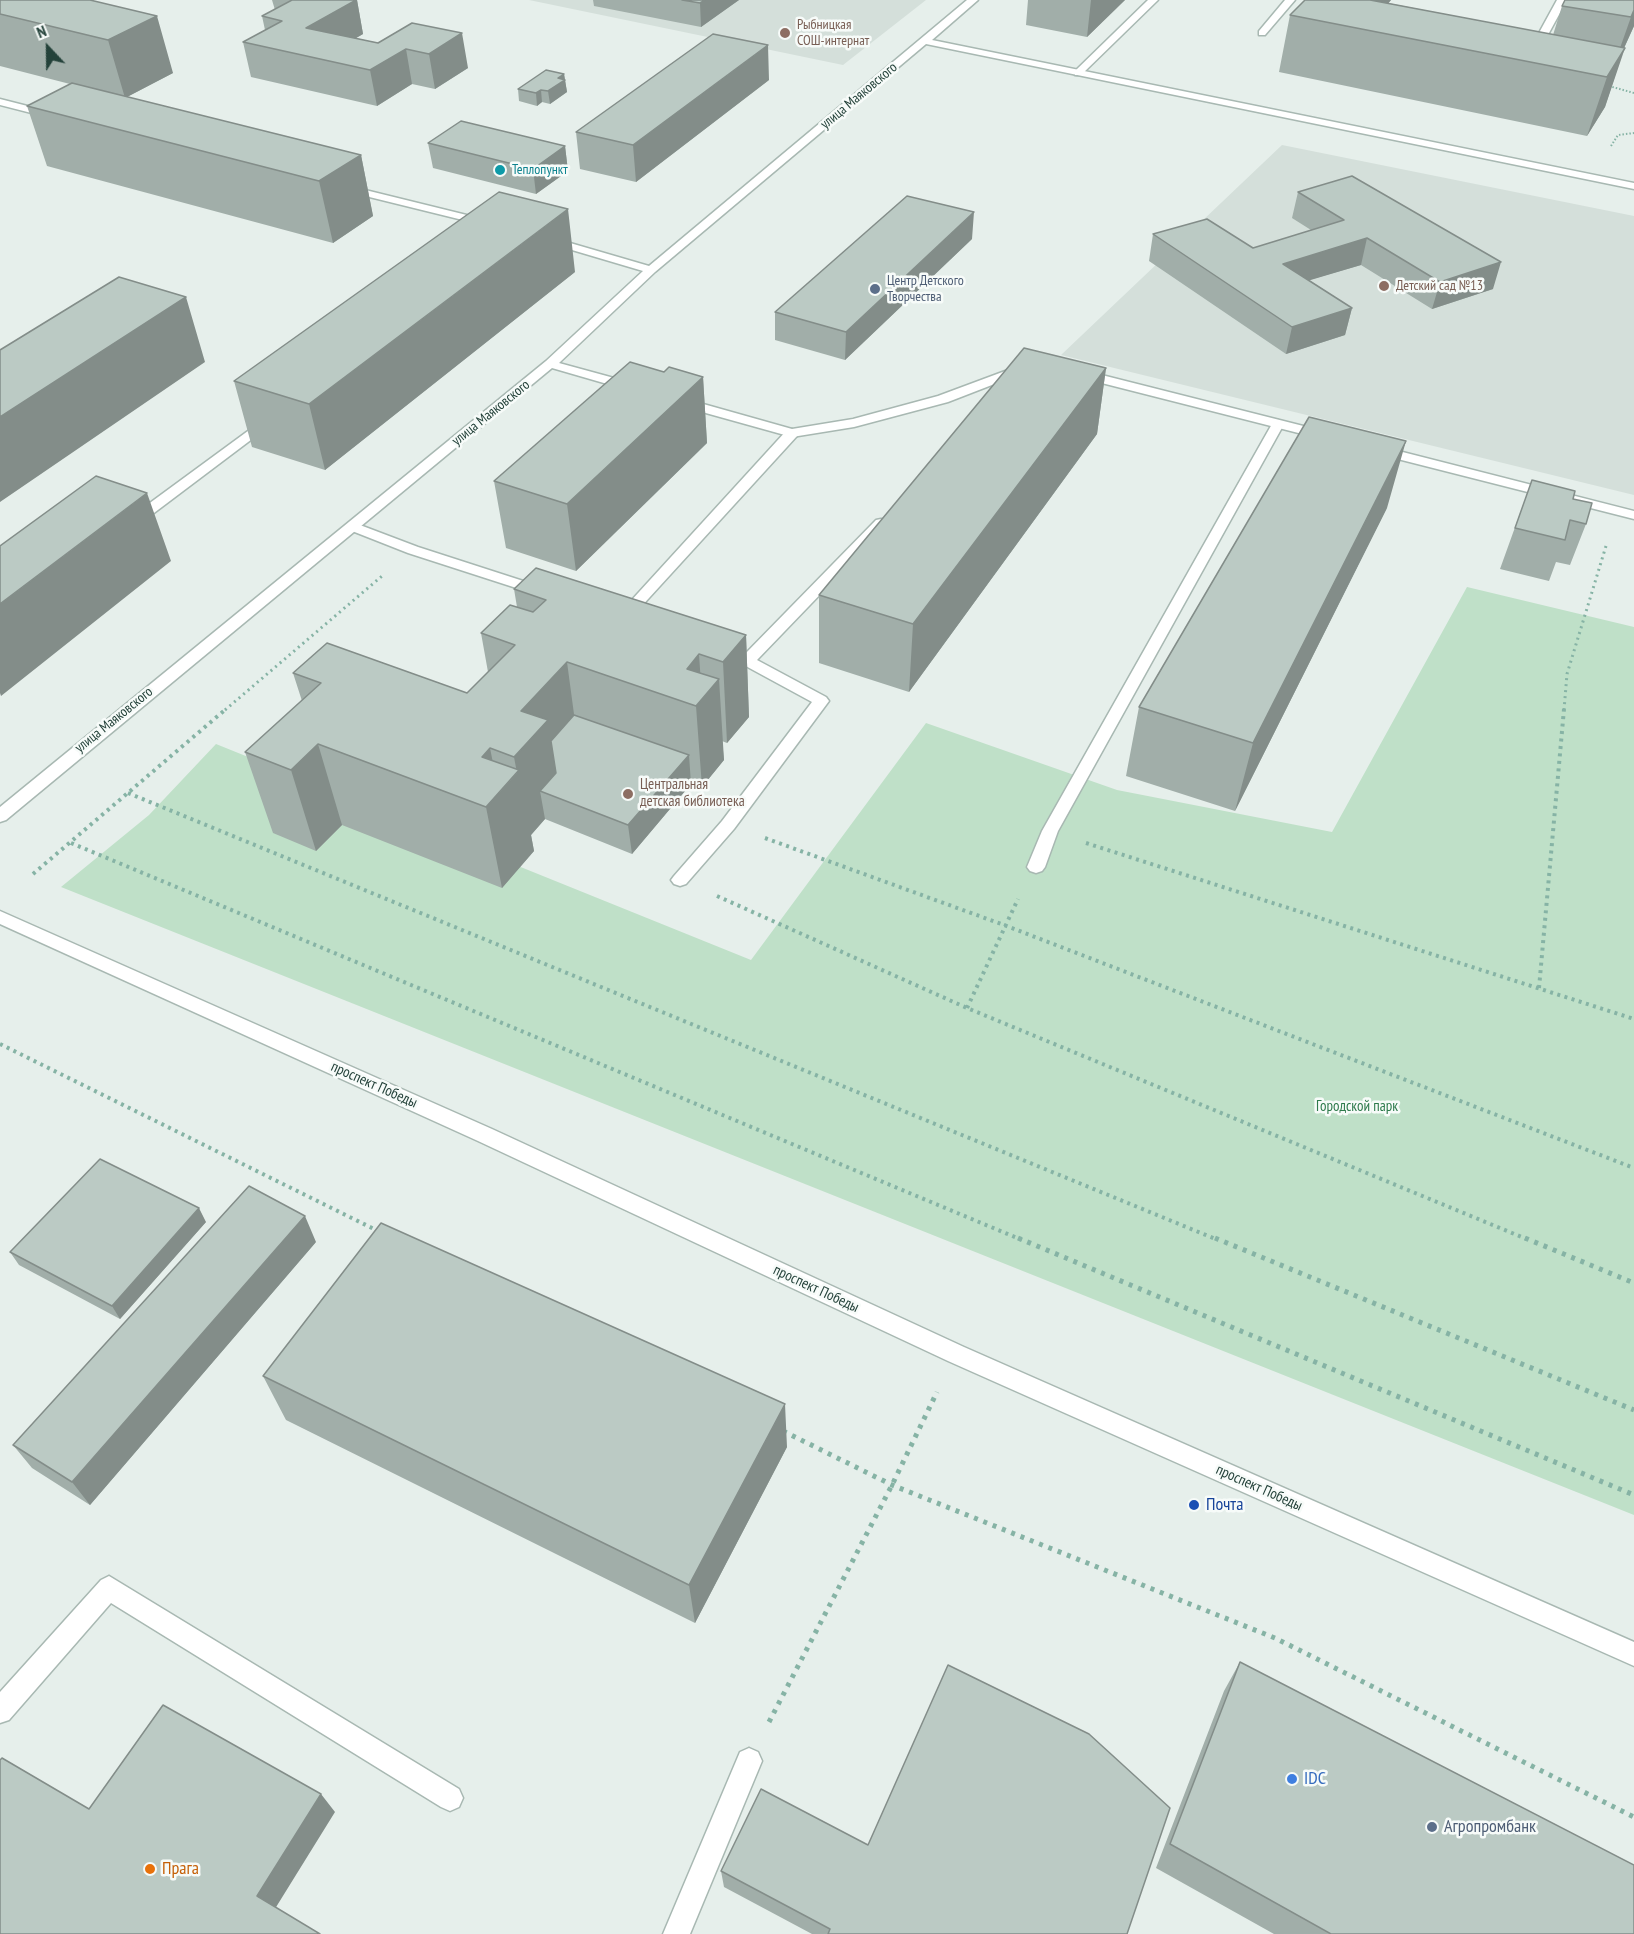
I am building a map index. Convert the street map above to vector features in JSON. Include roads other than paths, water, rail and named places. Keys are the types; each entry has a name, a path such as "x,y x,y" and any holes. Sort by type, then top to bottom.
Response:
{"street":[{"name":"улица Маяковского","path":"0,816 550,364 651,270 973,0"},
{"path":"1078,73 1153,0"},
{"path":"1262,33 1290,0"},
{"path":"1527,63 1562,0"},
{"path":"925,41 1634,186"},
{"path":"0,102 58,116"},
{"path":"334,185 496,226"},
{"path":"541,238 651,270"},
{"path":"665,397 792,433 854,423 943,399 1037,363 1012,388"},
{"path":"550,364 642,390"},
{"path":"1072,372 1334,438"},
{"path":"123,530 274,416"},
{"path":"1036,867 1050,831 1278,424"},
{"path":"623,619 792,433"},
{"path":"1368,447 1634,515"},
{"path":"747,661 888,516"},
{"path":"352,526 413,550 559,597"},
{"path":"680,880 728,825 821,701 747,661 713,650"},
{"name":"проспект Победы","path":"0,917 485,1135 956,1354 1634,1654"},
{"path":"0,1712 109,1588 450,1798"},
{"path":"676,1934 749,1761"}],"place":[{"name":"Рыбницкая СОШ-интернат","path":"785,33"},
{"name":"Теплопункт","path":"500,170"},
{"name":"Детский сад №13","path":"1384,286"},
{"name":"Центр Детского Творчества","path":"875,289"},
{"name":"Центральная детская библиотека","path":"628,794"},
{"name":"Почта","path":"1194,1505"},
{"name":"IDC","path":"1292,1779"},
{"name":"Агропромбанк","path":"1432,1827"},
{"name":"Прага","path":"150,1869"}],"park label":[{"name":"Городской парк","path":"1357,1107"}]}
